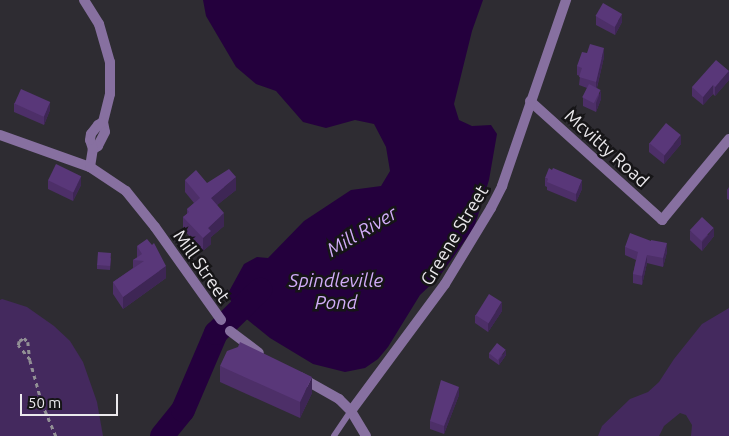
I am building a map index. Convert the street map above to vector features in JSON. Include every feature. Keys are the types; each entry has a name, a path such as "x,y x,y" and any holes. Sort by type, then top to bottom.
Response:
{"street":[{"path":"84,0 99,24 110,62 110,94 103,122 105,132 98,146 93,149 90,167"},
{"name":"Greene Street","path":"351,411 418,322 476,236 502,186 566,0"},
{"name":"Mcvitty Road","path":"530,101 662,220 729,139"},
{"name":"Mill Street","path":"0,135 90,167 126,191 230,331 243,343 271,360"},
{"path":"286,369 339,399 351,411 366,436"}],"lane":[{"path":"334,436 351,411"}],"path":[{"path":"30,360 18,345 19,341 24,338 28,342 30,360 42,403 56,436"}],"shaded area":[{"path":"0,300 27,307 54,326 70,341 83,362 97,402 103,436 0,436"},
{"path":"729,308 729,436 691,436 692,425 686,415 680,413 664,426 659,436 598,436 602,426 630,399 648,392 659,382 674,359 702,324"}],"water":[{"name":"Spindleville Pond","path":"203,0 483,0 472,31 454,104 459,120 472,126 491,125 497,134 489,180 474,228 439,277 420,295 388,347 378,359 365,368 345,372 313,364 270,338 238,312 227,295 244,264 257,257 268,258 304,221 351,190 381,186 390,171 386,147 374,124 355,120 326,128 303,122 276,91 256,84 236,67 206,16"}],"building":[{"path":"603,3 622,14 615,27 596,16"},
{"path":"590,44 604,48 596,82 579,77 582,68 577,66 582,52 587,53"},
{"path":"716,60 729,71 703,97 692,87"},
{"path":"589,84 601,90 594,103 582,97"},
{"path":"21,89 50,102 44,117 14,104"},
{"path":"666,123 681,135 664,155 650,143"},
{"path":"56,164 81,176 73,192 48,180"},
{"path":"549,168 582,180 576,194 547,182 548,179 545,178"},
{"path":"229,169 236,177 211,198 224,213 208,228 211,231 203,238 183,217 189,212 187,209 200,198 185,180 196,170 207,183"},
{"path":"702,217 714,228 701,241 690,230"},
{"path":"630,233 651,241 667,243 663,258 647,255 642,276 633,274 638,252 625,247"},
{"path":"147,239 152,245 154,243 166,266 123,297 113,282 144,261 133,260 142,254 137,246"},
{"path":"98,252 111,253 110,266 97,265"},
{"path":"489,294 502,302 488,323 476,315"},
{"path":"240,342 312,377 300,402 220,366 227,351 238,347"},
{"path":"497,343 506,350 498,360 489,353"},
{"path":"441,380 459,387 444,426 430,421"}],"waterway":[{"name":"Mill River","path":"162,436 183,410 216,333 260,290"}]}
